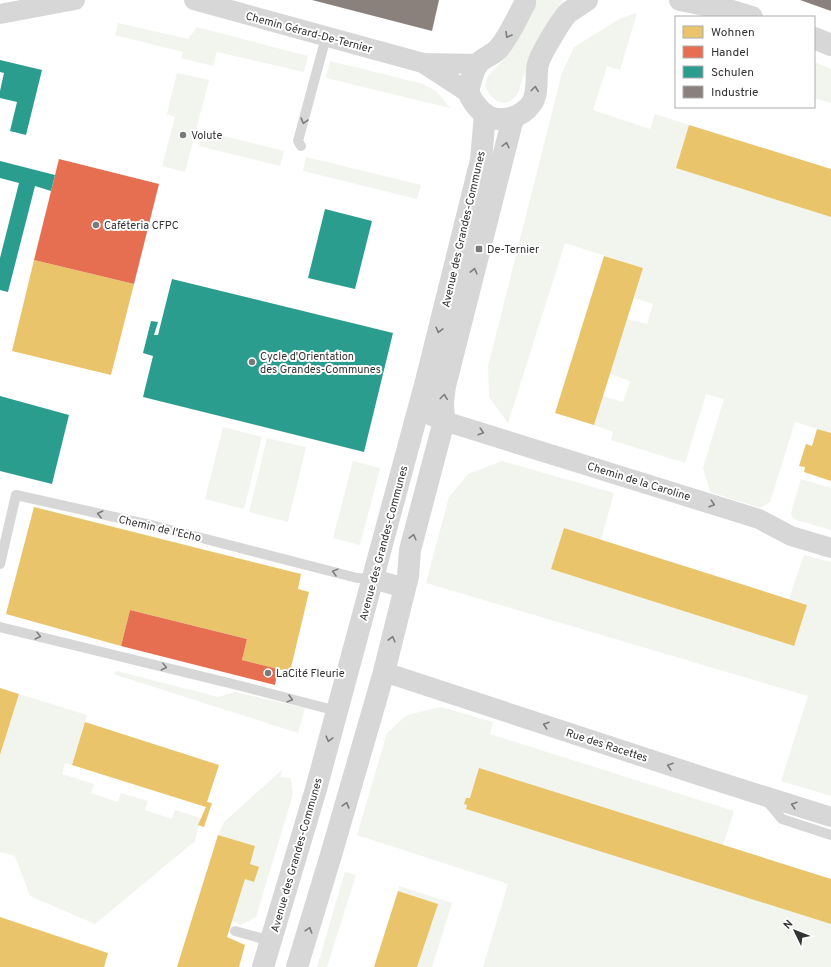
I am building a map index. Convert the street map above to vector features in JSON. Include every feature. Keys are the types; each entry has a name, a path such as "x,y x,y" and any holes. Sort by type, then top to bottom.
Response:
{"street":[{"path":"0,14 76,0"},
{"name":"Chemin Gérard-De-Ternier","path":"194,0 423,63 478,64"},
{"path":"525,0 525,3 499,49 478,64 473,75 469,93 477,107 485,114 497,119 513,118 532,103 535,93 538,63 560,24 568,13 587,0"},
{"path":"680,0 725,9 749,16"},
{"path":"815,38 831,45"},
{"name":"Chemin Gérard-De-Ternier","path":"423,63 469,93"},
{"name":"Avenue des Grandes-Communes","path":"263,967 337,711 428,374 481,160 485,114"},
{"name":"Avenue des Grandes-Communes","path":"297,967 384,672 408,576 410,550 444,421 443,402 445,386 513,118"},
{"name":"Chemin de la Caroline","path":"420,404 430,415 444,421 759,519 791,536 831,548"},
{"path":"373,579 405,588"},
{"name":"Rue des Racettes","path":"384,672 763,796 828,831"}],"lane":[{"path":"301,146 298,141 326,37"},
{"name":"Chemin de l'Echo","path":"1,559 16,495 155,526 357,578 373,579"},
{"path":"0,627 337,711"},
{"path":"235,931 271,941"}],"shaded area":[{"path":"535,0 563,0 538,46 523,78 518,94 508,102 500,102 493,98 485,86 488,76 504,59"},
{"path":"637,13 620,70 607,66 593,110 650,129 655,114 689,125 676,168 831,217 831,433 795,422 770,502 760,508 710,492 703,468 724,399 706,394 685,463 611,440 613,432 594,425 603,396 623,402 630,381 610,374 627,319 647,324 653,304 634,298 643,268 565,243 508,423 489,397 488,366 562,73 574,47 621,18"},
{"path":"118,23 188,39 197,27 308,56 304,72 217,52 213,66 181,58 183,52 115,35"},
{"path":"330,61 423,84 436,91 450,108 326,78"},
{"path":"815,62 831,69 831,103 815,98"},
{"path":"177,73 209,80 185,172 162,166 175,117 167,114"},
{"path":"203,131 284,151 280,166 199,146"},
{"path":"306,157 421,185 417,199 303,171"},
{"path":"223,427 262,437 244,509 205,499"},
{"path":"267,438 306,447 288,522 249,512"},
{"path":"353,461 380,468 360,545 333,538"},
{"path":"502,461 614,493 601,540 564,528 551,569 794,646 807,605 789,599 804,555 831,562 831,796 781,781 808,696 426,583 449,497 468,474"},
{"path":"801,479 831,488 831,530 793,519 791,513"},
{"path":"117,671 218,697 235,692 305,708 298,733 113,674"},
{"path":"19,694 87,715 72,765 65,763 62,774 94,784 91,793 118,802 121,793 148,801 145,810 172,819 175,810 201,818 195,841 95,924 30,896 15,856 0,852 0,756"},
{"path":"441,707 493,722 490,734 734,811 723,845 631,816 831,924 831,967 483,967 508,884 357,835 387,733 407,715"},
{"path":"282,770 280,777 291,778 293,794 256,917 241,925 232,921 255,846 218,835 224,822"},
{"path":"345,872 356,875 327,967 317,967"},
{"path":"399,886 452,903 432,967 417,967 437,904 398,891"}],"building: Wohnen":[{"path":"689,125 831,169 831,217 676,168"},
{"path":"604,256 643,268 594,425 555,413"},
{"path":"34,260 134,284 111,375 12,351"},
{"path":"817,429 831,433 831,481 804,472 805,467 799,466 806,444 812,446"},
{"path":"34,507 301,574 298,589 309,592 290,672 242,660 247,639 130,610 121,646 6,614"},
{"path":"564,528 807,605 794,646 551,569"},
{"path":"0,688 19,694 0,755"},
{"path":"85,722 219,765 207,802 212,803 204,827 198,825 206,807 72,765"},
{"path":"479,768 831,879 831,924 466,809 467,805 464,804 466,798 470,798"},
{"path":"218,835 255,846 250,864 259,867 254,882 245,879 227,937 245,945 239,967 177,967"},
{"path":"398,891 438,904 417,967 374,967"},
{"path":"0,917 108,953 104,967 0,967"}],"building: Handel":[{"name":"Caféteria CFPC","path":"59,159 159,184 134,284 34,260"},
{"path":"130,610 247,639 242,660 278,669 275,685 121,646"}],"building: Schulen":[{"path":"0,60 42,70 26,135 10,131 17,102 0,98 4,73 0,72"},
{"path":"0,161 55,175 51,191 35,186 8,292 0,290 0,258 19,183 0,178"},
{"path":"325,209 372,221 355,289 308,278"},
{"path":"172,279 393,333 364,452 143,397 153,356 143,353 151,321 158,322 154,335 158,335"},
{"path":"0,396 69,415 52,484 0,471"}],"building: Industrie":[{"path":"312,0 439,0 432,31"},
{"path":"800,0 831,0 831,11"}],"place":[{"name":"Volute","path":"183,135"},
{"name":"Caféteria CFPC","path":"96,225"},
{"name":"De-Ternier","path":"479,249"},
{"name":"Cycle d'Orientation des Grandes-Communes","path":"252,362"},
{"name":"LaCité Fleurie","path":"268,673"}]}
